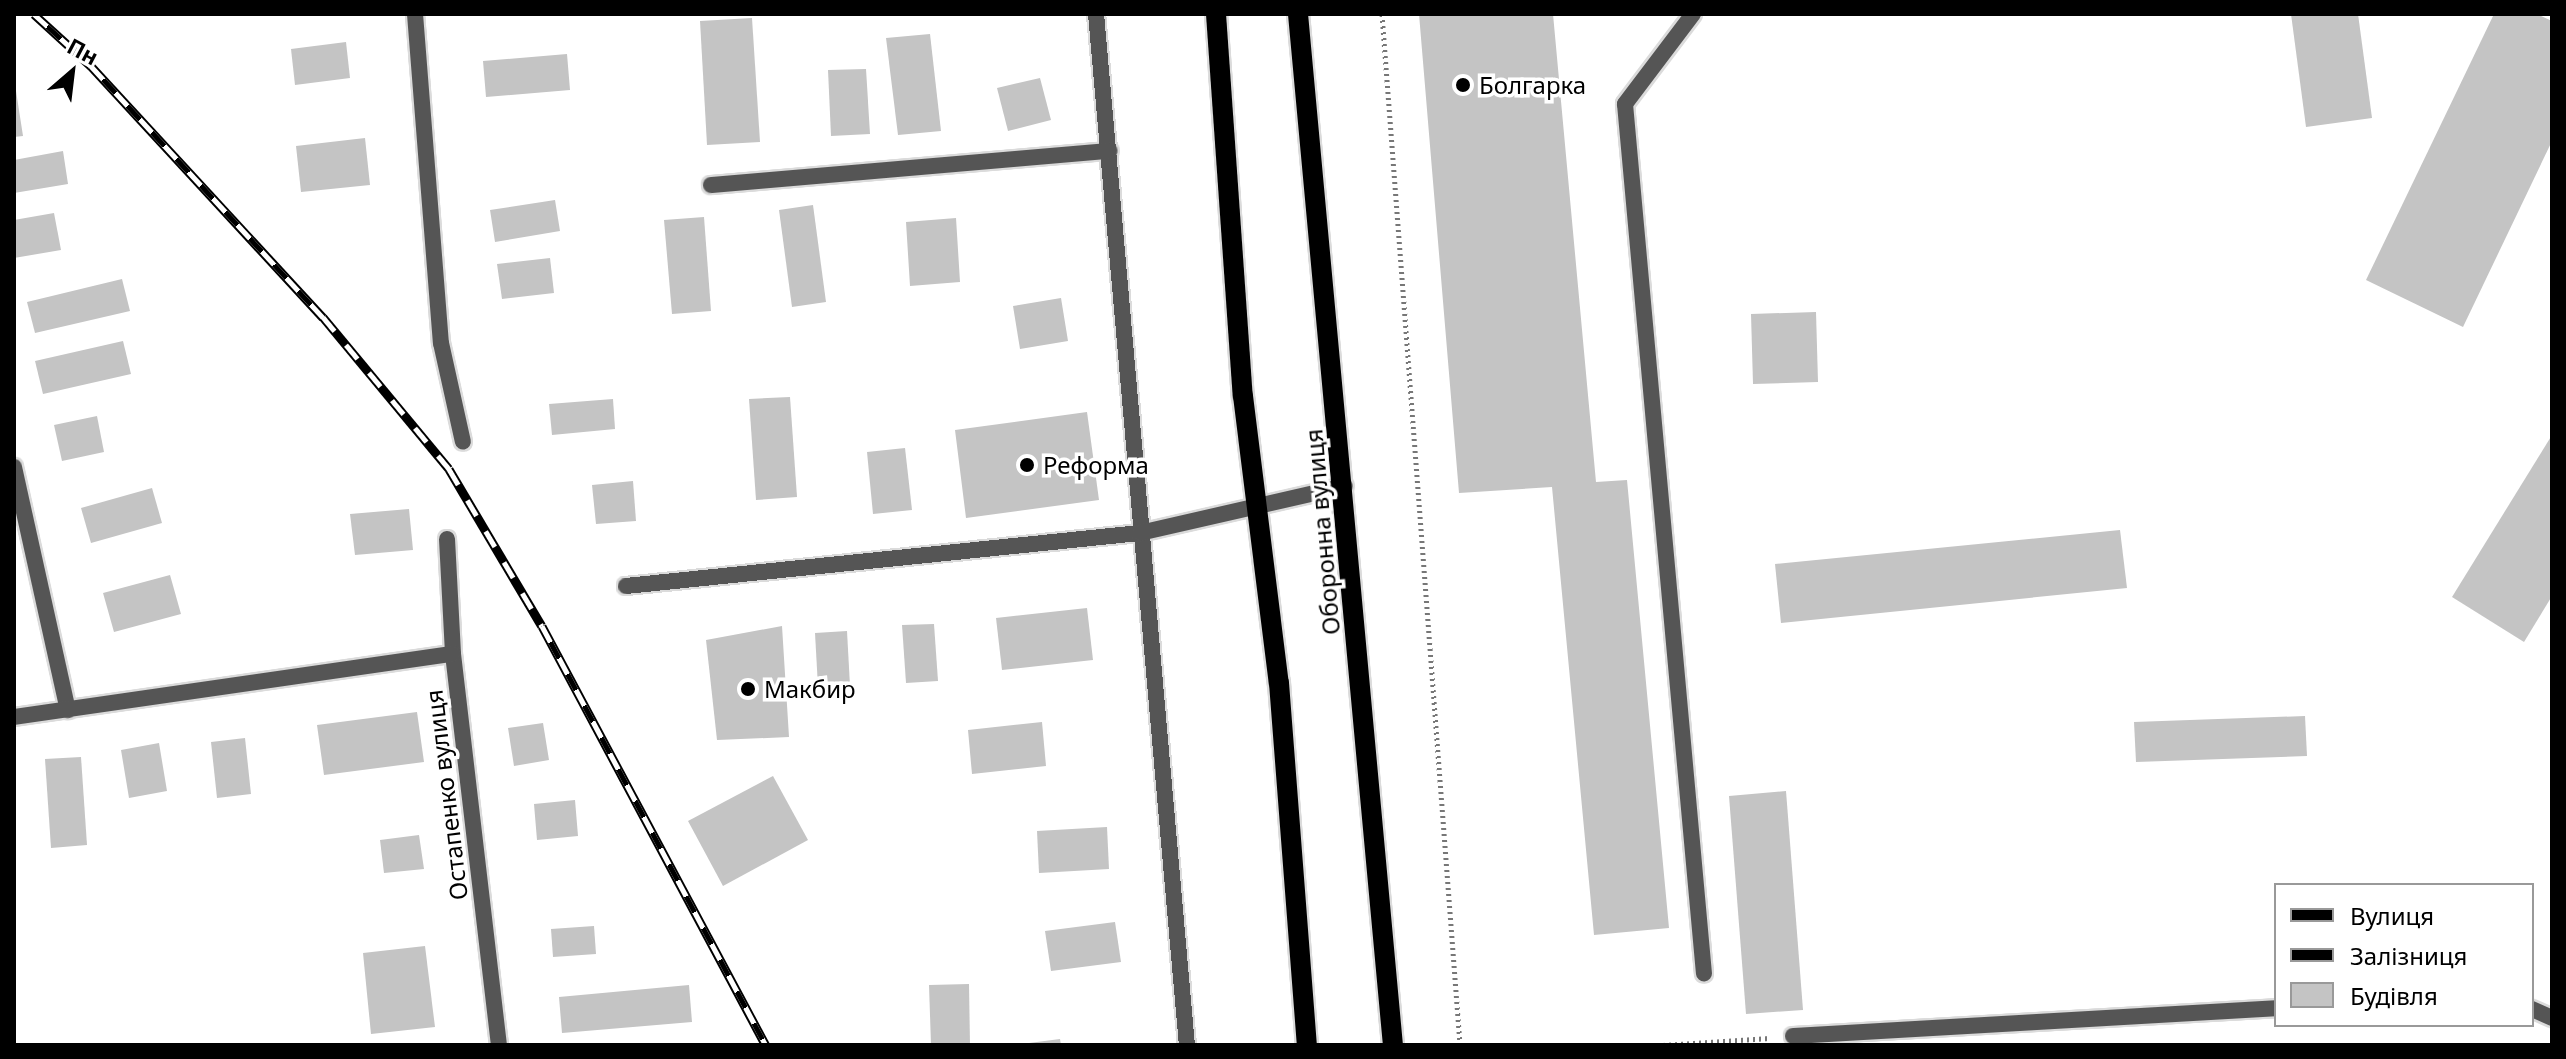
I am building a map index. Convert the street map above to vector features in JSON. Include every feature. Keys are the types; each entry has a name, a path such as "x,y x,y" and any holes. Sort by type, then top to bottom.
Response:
{"main road":[{"path":"1216,14 1243,396 1261,506 1307,1045"},
{"name":"Оборонна вулиця","path":"1298,14 1345,486 1393,1045"}],"street":[{"path":"415,14 441,343 463,442"},
{"path":"1096,14 1187,1045"},
{"path":"1693,14 1625,104 1704,973"},
{"path":"711,185 1110,151"},
{"path":"14,467 68,710"},
{"path":"626,586 1140,533 1345,486"},
{"name":"Остапенко вулиця","path":"447,539 453,654 499,1045"},
{"path":"14,717 453,654"},
{"path":"1793,1036 2274,1008"}],"path":[{"path":"1382,14 1460,1045"},
{"path":"1663,1045 1793,1036"}],"building":[{"path":"1419,14 1553,14 1596,482 1627,480 1669,928 1594,935 1552,487 1459,493"},
{"path":"2291,14 2358,14 2372,118 2306,127"},
{"path":"2494,14 2537,14 2552,21 2552,141 2463,327 2366,280"},
{"path":"752,18 760,142 707,145 700,21"},
{"path":"930,34 941,131 898,135 886,38"},
{"path":"346,42 350,78 295,85 291,49"},
{"path":"567,54 570,90 486,97 483,61"},
{"path":"866,69 870,134 831,136 828,70"},
{"path":"14,78 23,136 14,137"},
{"path":"1040,78 1051,120 1008,131 997,88"},
{"path":"365,138 370,185 301,192 296,146"},
{"path":"63,151 68,184 14,193 14,160"},
{"path":"555,200 560,231 495,242 490,210"},
{"path":"813,205 826,302 792,307 779,210"},
{"path":"54,213 61,250 14,258 14,220"},
{"path":"704,217 711,311 672,314 664,220"},
{"path":"956,218 960,282 910,286 906,222"},
{"path":"550,258 554,293 502,299 497,264"},
{"path":"122,279 130,311 35,333 27,302"},
{"path":"1061,298 1068,341 1020,349 1013,306"},
{"path":"1816,312 1818,382 1753,384 1751,314"},
{"path":"123,341 131,374 43,394 35,361"},
{"path":"790,397 797,497 756,500 749,399"},
{"path":"613,399 615,429 552,435 549,404"},
{"name":"Реформа","path":"1087,412 1099,500 966,518 955,430"},
{"path":"97,416 104,452 62,461 54,425"},
{"path":"2552,435 2552,596 2524,642 2452,597"},
{"path":"905,448 912,510 873,514 867,452"},
{"path":"633,481 636,521 596,524 592,485"},
{"path":"152,488 162,523 91,543 81,508"},
{"path":"409,509 413,550 355,555 350,514"},
{"path":"2120,530 2127,588 1781,623 1775,564"},
{"path":"170,575 181,614 114,632 103,593"},
{"path":"1087,608 1093,660 1002,670 996,618"},
{"path":"934,624 938,681 906,683 902,625"},
{"name":"Макбир","path":"782,626 789,737 717,740 706,640"},
{"path":"847,631 850,686 818,687 815,633"},
{"path":"417,712 424,762 324,775 317,725"},
{"path":"2305,716 2307,756 2136,762 2134,722"},
{"path":"1042,722 1046,766 972,774 968,730"},
{"path":"543,723 549,760 514,766 508,728"},
{"path":"245,738 251,794 217,798 211,742"},
{"path":"159,743 167,791 129,798 121,750"},
{"path":"81,757 87,845 51,848 45,759"},
{"path":"773,776 808,840 723,886 688,821"},
{"path":"1786,791 1803,1010 1746,1014 1729,796"},
{"path":"575,800 578,836 537,840 534,804"},
{"path":"1107,827 1109,869 1039,873 1037,831"},
{"path":"419,835 424,869 384,873 380,840"},
{"path":"1115,922 1121,962 1051,971 1045,931"},
{"path":"594,926 596,954 553,957 551,929"},
{"path":"425,946 435,1027 371,1034 363,953"},
{"path":"969,984 970,1045 931,1045 929,985"},
{"path":"689,985 692,1022 562,1033 559,997"},
{"path":"1060,1039 1061,1045 1029,1045 1029,1043"}],"railway":[{"path":"34,14 91,66 323,317 449,469 542,626 766,1045"}],"place":[{"name":"Болгарка","path":"1463,85"},
{"name":"Реформа","path":"1027,465"},
{"name":"Макбир","path":"748,689"}]}
